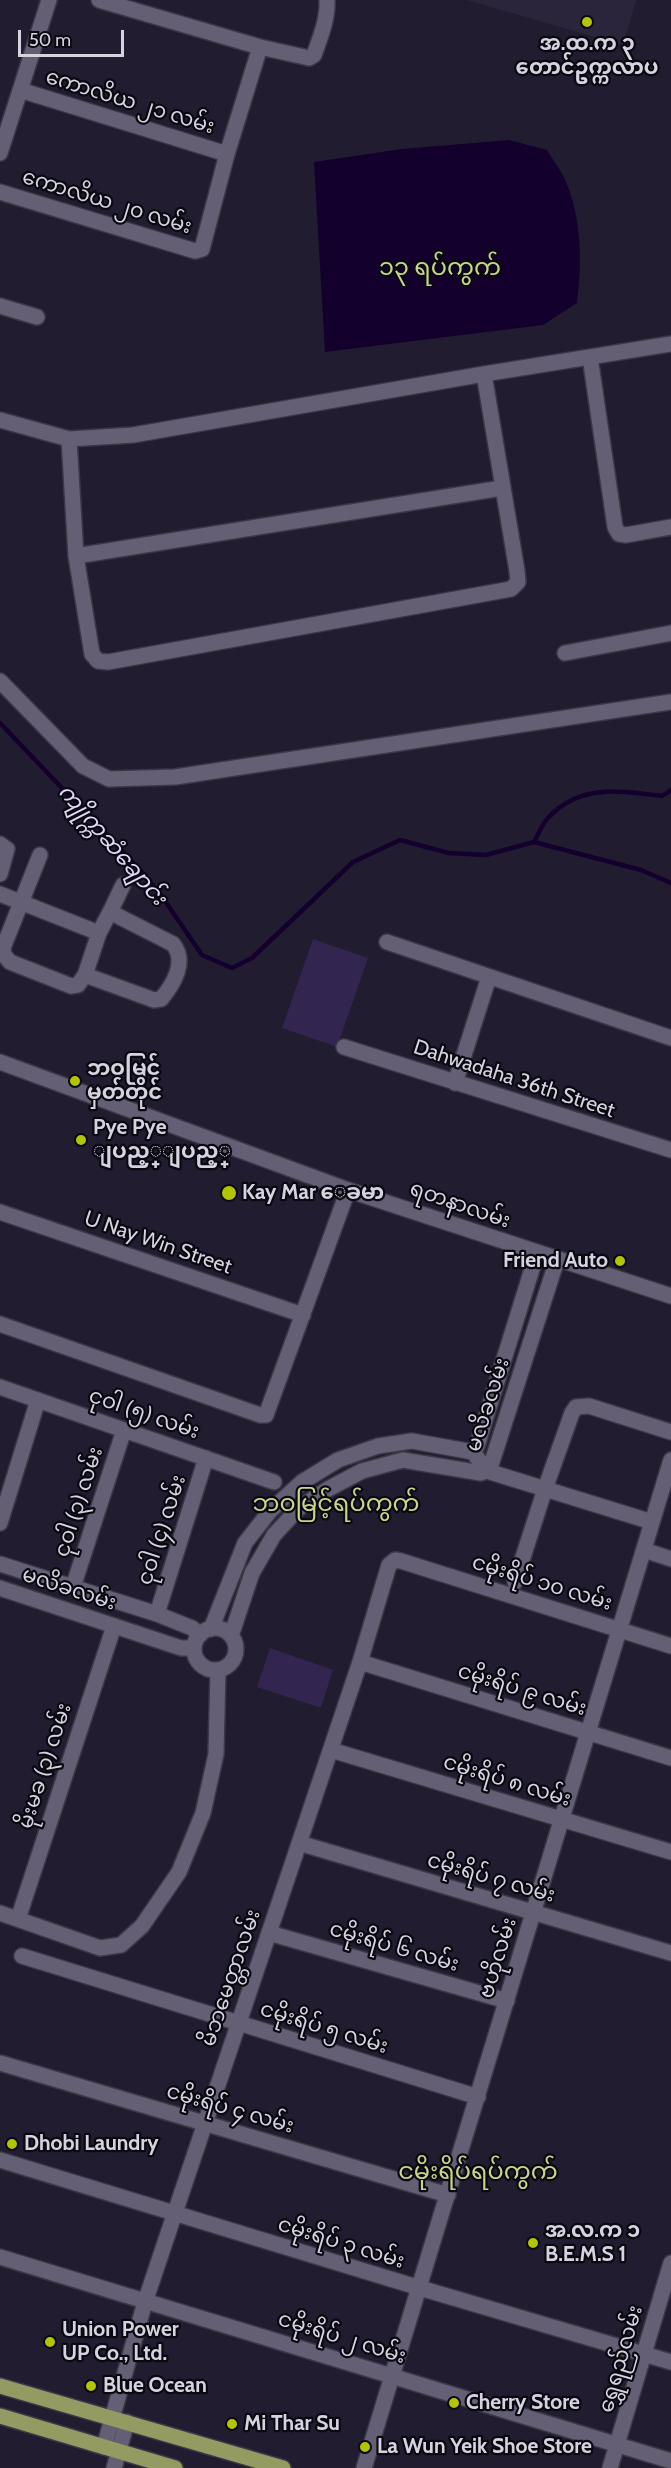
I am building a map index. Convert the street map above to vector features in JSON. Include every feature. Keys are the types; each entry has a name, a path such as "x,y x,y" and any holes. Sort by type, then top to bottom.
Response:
{"main road":[{"path":"0,2386 283,2468"},
{"path":"0,2416 175,2468"}],"street":[{"path":"0,153 49,0"},
{"path":"99,0 260,47 309,58 314,55 327,11 327,0"},
{"path":"227,154 260,47"},
{"name":"ကောလိယ ၂၁ လမ်း","path":"20,90 227,154"},
{"name":"ကောလိယ ၂၀ လမ်း","path":"0,192 195,251 202,249 227,154"},
{"path":"0,306 37,317"},
{"path":"0,420 69,439 133,435 671,344"},
{"path":"590,357 615,527 619,534 626,535 671,527"},
{"path":"69,439 76,556 92,654 98,661 108,662 511,589 518,582 484,374"},
{"path":"76,556 502,488"},
{"path":"565,653 671,633"},
{"path":"0,681 83,766 109,779 174,777 671,702"},
{"path":"0,844 7,849 0,874"},
{"path":"40,855 3,948 4,955 10,962 71,986 78,985 85,975 99,933 123,885"},
{"path":"0,894 99,933"},
{"path":"85,975 158,1000 164,996 175,976 180,961 173,944 110,912"},
{"path":"387,942 671,1038"},
{"path":"454,1083 489,977"},
{"name":"Dahwadaha 36th Street","path":"344,1047 671,1150"},
{"name":"ရတနာလမ်း","path":"0,1062 348,1190 671,1296"},
{"path":"0,1324 260,1415 266,1415 348,1190"},
{"name":"U Nay Win Street","path":"0,1212 303,1315"},
{"path":"473,1452 477,1446 537,1253"},
{"name":"မလိခလမ်း","path":"231,1636 252,1573 274,1535 299,1508 327,1489 362,1472 404,1460 481,1473 487,1471 491,1465 557,1260"},
{"name":"ငုဝါ (၅) လမ်း","path":"0,1387 274,1482"},
{"path":"0,1523 38,1400"},
{"path":"515,1582 545,1489 576,1407 589,1406 671,1432"},
{"name":"ငုဝါ (၃) လမ်း","path":"73,1587 124,1430"},
{"path":"202,1637 225,1632 231,1636 236,1648 229,1665 218,1670 204,1667 195,1656 202,1637 246,1543 270,1511 302,1482 338,1460 378,1446 412,1441 473,1452 487,1471 652,1522"},
{"name":"ငုဝါ (၄) လမ်း","path":"157,1614 206,1458"},
{"name":"ဗဟိုလမ်း","path":"364,2468 671,1460"},
{"path":"644,1550 671,1559"},
{"name":"မိဘမေတ္တာလမ်း","path":"104,2447 145,2302 237,2023 331,1750 389,1565 395,1560 401,1561"},
{"name":"ငမိုးရိပ် ၁၀ လမ်း","path":"401,1561 671,1646"},
{"name":"မလိခလမ်း","path":"0,1564 157,1614 192,1628 202,1637 181,1648 0,1588"},
{"name":"မိုးမခ (၃) လမ်း","path":"18,1919 114,1626"},
{"name":"ငမိုးရိပ် ၉ လမ်း","path":"360,1662 671,1758"},
{"path":"0,1913 100,1948 121,1945 142,1926 179,1872 203,1813 216,1754 218,1670"},
{"name":"ငမိုးရိပ် ၈ လမ်း","path":"331,1750 671,1852"},
{"name":"ငမိုးရိပ် ၇ လမ်း","path":"299,1843 671,1953"},
{"name":"ငမိုးရိပ် ၆ လမ်း","path":"269,1933 507,2001"},
{"name":"ငမိုးရိပ် ၅ လမ်း","path":"22,1956 478,2097"},
{"name":"ငမိုးရိပ် ၄ လမ်း","path":"0,2063 448,2195"},
{"name":"ငမိုးရိပ် ၃ လမ်း","path":"0,2160 420,2289 671,2362"},
{"name":"ငမိုးရိပ် ၂ လမ်း","path":"0,2258 671,2462"},
{"name":"ရွှေရည်လမ်း","path":"610,2468 670,2266"},
{"path":"114,2468 127,2422"}],"shaded area":[{"name":"အ.ထ.က ၃ တောင်ဥက္ကလာပ","path":"467,0 636,0 623,45"},
{"path":"509,140 547,150 566,182 578,226 580,273 577,303 543,325 325,352 314,162 402,149"},
{"path":"313,939 368,958 337,1047 282,1028"},
{"path":"270,1648 333,1670 321,1708 257,1687"}],"waterway":[{"name":"ကျိုက္ကဆံချောင်း","path":"0,723 141,871 163,898 202,955 232,968 252,958 353,862 400,840 449,853 486,855 534,842 641,870 671,883"},
{"path":"534,842 542,826 560,807 587,794 631,792 662,796 671,790"}],"place":[{"name":"အ.ထ.က ၃ တောင်ဥက္ကလာပ","path":"587,22"},
{"name":"ဘဝမြင့် မှတ်တိုင်","path":"75,1081"},
{"name":"Pye Pye ျပည့္ျပည့္","path":"81,1140"},
{"name":"Kay Mar ေခမာ","path":"229,1193"},
{"name":"Friend Auto","path":"620,1261"},
{"name":"Dhobi Laundry","path":"12,2144"},
{"name":"အ.လ.က ၁ B.E.M.S 1","path":"533,2243"},
{"name":"Union Power UP Co., Ltd.","path":"50,2342"},
{"name":"Blue Ocean","path":"91,2386"},
{"name":"Cherry Store","path":"454,2403"},
{"name":"Mi Thar Su","path":"232,2424"},
{"name":"La Wun Yeik Shoe Store","path":"365,2447"}],"district":[{"name":"၁၃ ရပ်ကွက်","path":"440,268"},
{"name":"ဘဝမြင့်ရပ်ကွက်","path":"336,1504"},
{"name":"ငမိုးရိပ်ရပ်ကွက်","path":"478,2172"}]}
